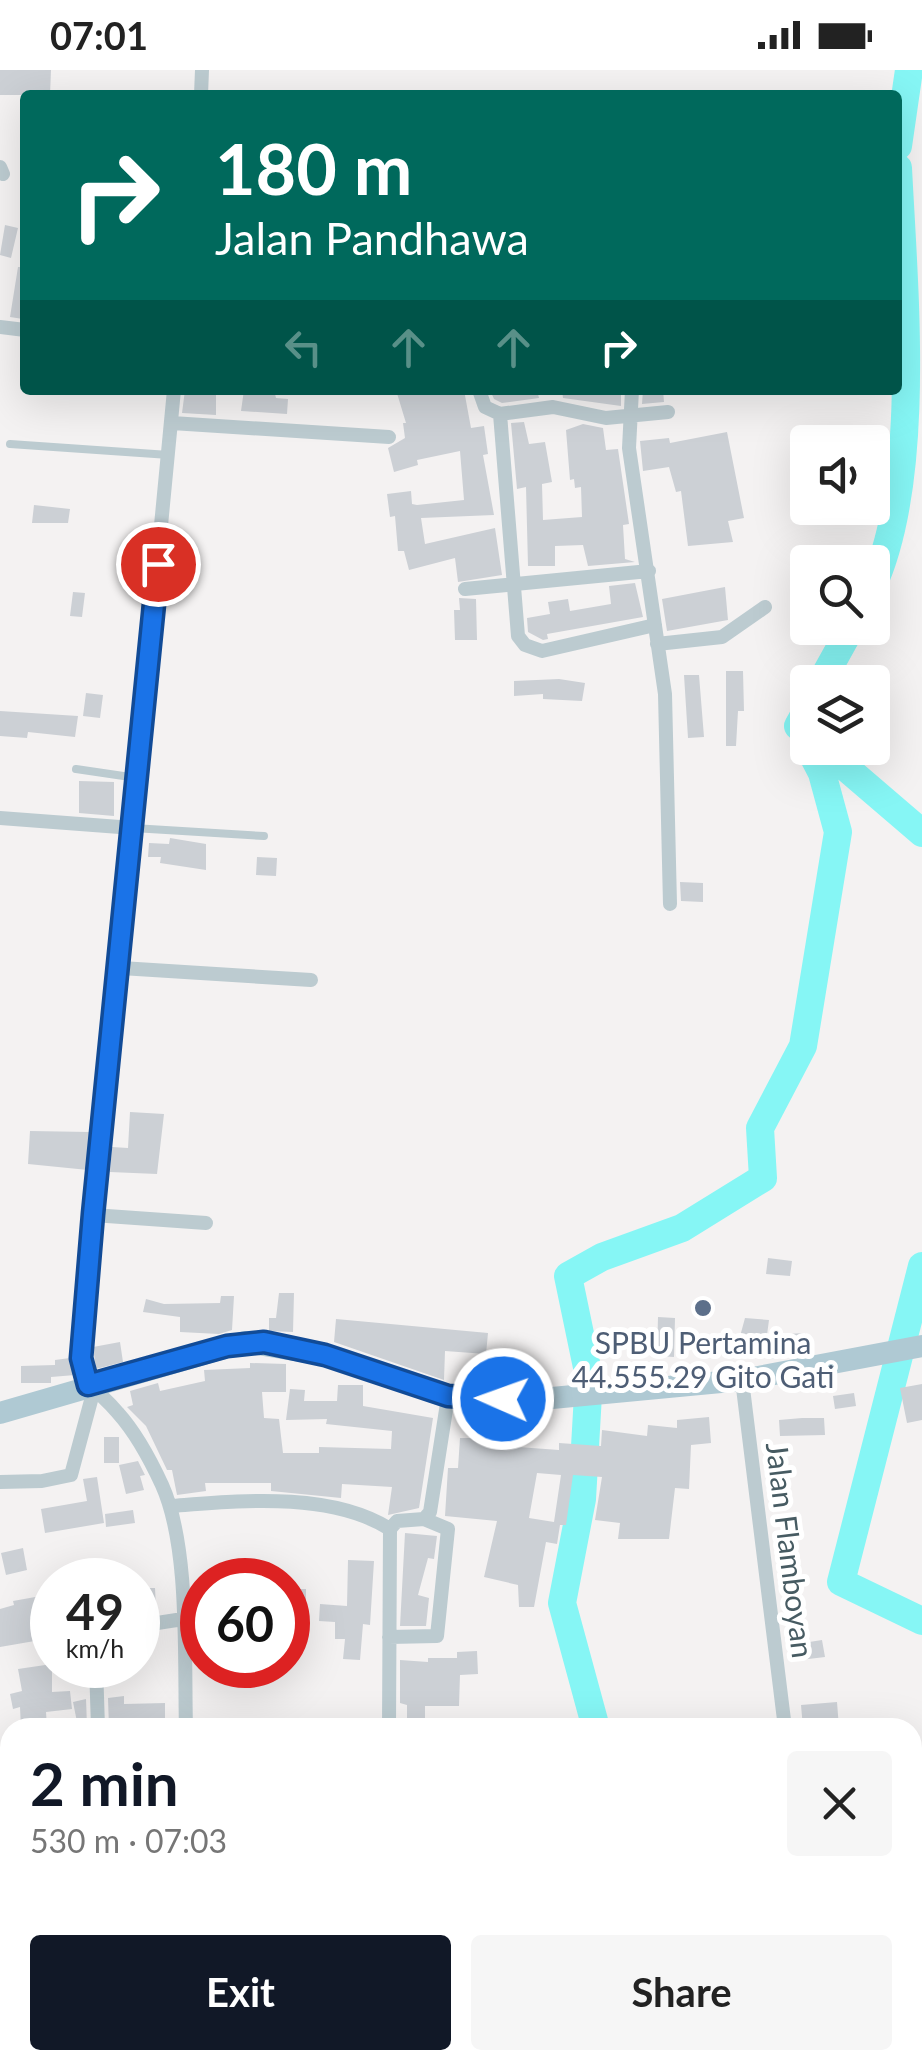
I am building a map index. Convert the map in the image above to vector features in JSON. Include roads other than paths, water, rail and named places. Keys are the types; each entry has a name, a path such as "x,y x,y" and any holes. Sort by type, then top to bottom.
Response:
{"main road":[{"path":"0,1413 227,1346 264,1342 325,1355 448,1396 530,1400 742,1380 922,1346"}],"street":[{"path":"0,1482 42,1482 71,1475 91,1389 81,1358 174,395"},
{"path":"481,395 485,407 500,414 553,407 606,418 668,412"},
{"path":"632,395 630,448 665,694 670,904"},
{"path":"500,414 518,636 533,650 655,624"},
{"path":"172,423 389,437"},
{"path":"465,589 649,571"},
{"path":"656,644 722,637 766,607"},
{"path":"0,818 133,828"},
{"path":"120,968 311,980"},
{"path":"93,1214 206,1223"},
{"name":"Jalan Flamboyan","path":"742,1380 784,1718"},
{"path":"91,1389 116,1410 138,1438 170,1506 180,1587"},
{"path":"424,1519 430,1512 448,1396"},
{"path":"170,1506 318,1506 371,1517 390,1529"},
{"path":"389,1718 390,1529 397,1521 424,1519 448,1529 436,1636 390,1638"},
{"path":"97,1688 98,1718"},
{"path":"185,1688 186,1718"}],"lane":[{"path":"10,444 169,455"},
{"path":"76,769 137,778"},
{"path":"133,828 264,836"}],"waterway":[{"path":"902,118 909,70"},
{"path":"887,545 904,439 906,325 902,246"},
{"path":"830,665 842,645"},
{"path":"593,1718 562,1603 582,1499 589,1377 568,1276 602,1257 682,1228 763,1178 760,1128 803,1046 838,832 818,765"},
{"path":"843,765 922,833"},
{"path":"922,1266 841,1582 922,1621"}],"place":[{"name":"SPBU Pertamina 44.555.29 Gito Gati","path":"703,1308"}]}
